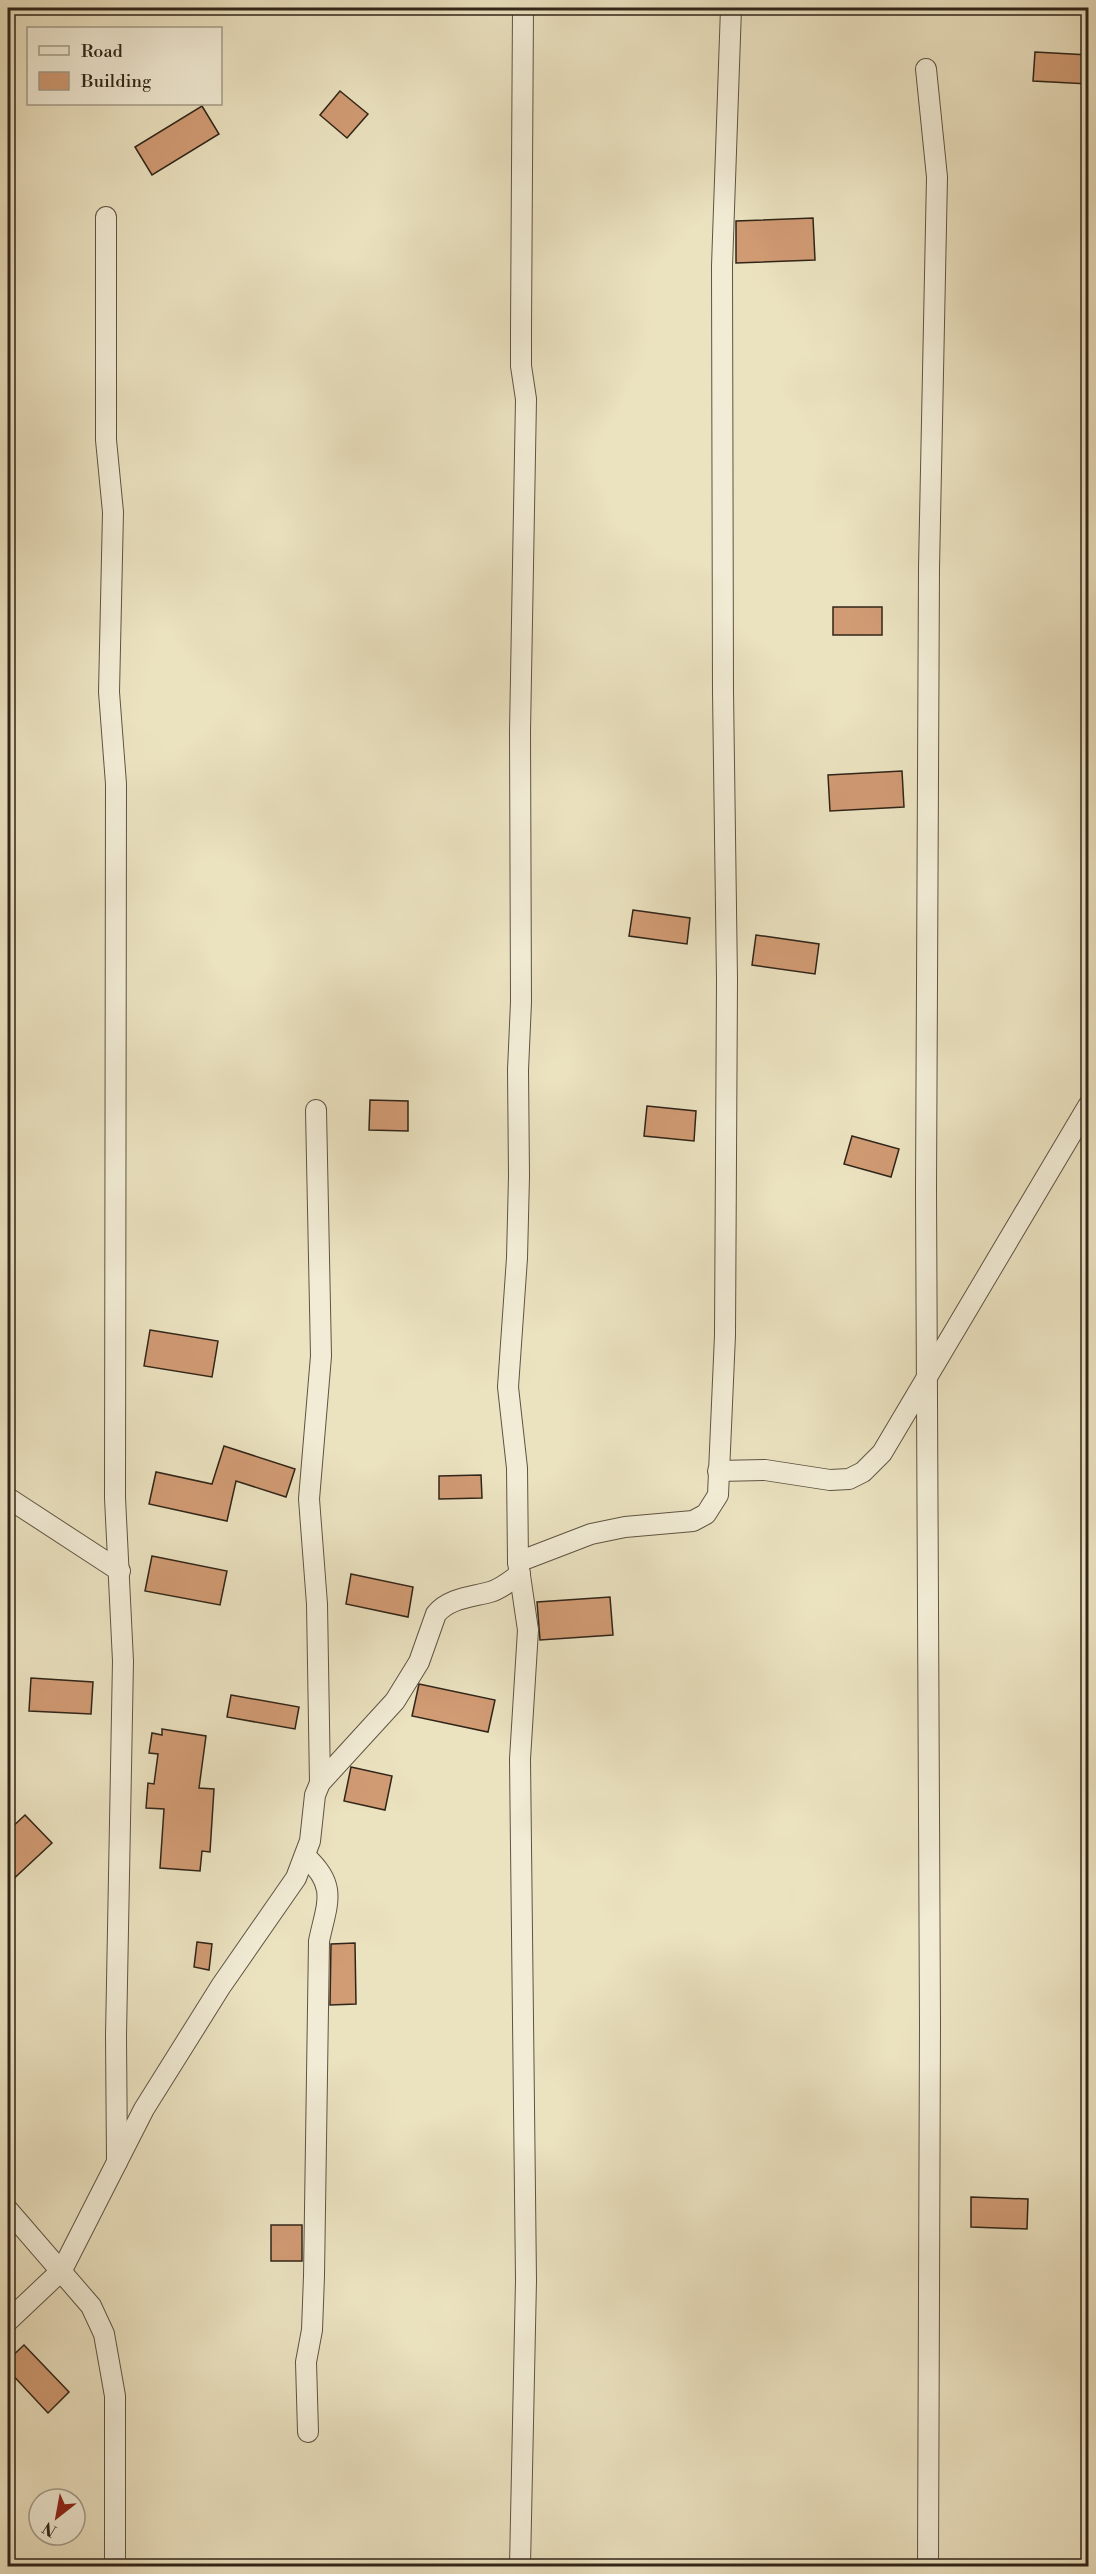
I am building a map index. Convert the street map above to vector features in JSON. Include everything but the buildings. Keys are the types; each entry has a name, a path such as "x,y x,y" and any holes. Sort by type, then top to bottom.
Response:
{"street":[{"path":"520,2566 526,2280 520,1759 528,1630 519,1568 517,1468 508,1387 517,1258 518,1070 521,1002 520,743 526,399 521,366 523,8"},
{"path":"8,2321 62,2270 144,2109 220,1986 296,1878 306,1857 315,1795 320,1783 395,1701 419,1662 441,1608 458,1600 492,1591 519,1568 591,1534 625,1527 693,1521 706,1514 715,1505 718,1495 725,1335 727,1036 722,266 731,8"},
{"path":"926,69 937,177 929,568 926,1383 930,2023 928,2566"},
{"path":"106,217 106,440 112,512 109,692 116,784 115,1498 123,1661 116,2036 117,2162"},
{"path":"718,1471 765,1470 831,1480 849,1479 863,1472 882,1454 1089,1106"},
{"path":"316,1110 321,1356 309,1498 317,1615 320,1783"},
{"path":"8,1498 120,1570"},
{"path":"306,1857 320,1869 328,1889 319,1941 314,2276 312,2330 306,2362 308,2432"},
{"path":"8,2210 91,2306 104,2334 115,2396 115,2566"}]}
